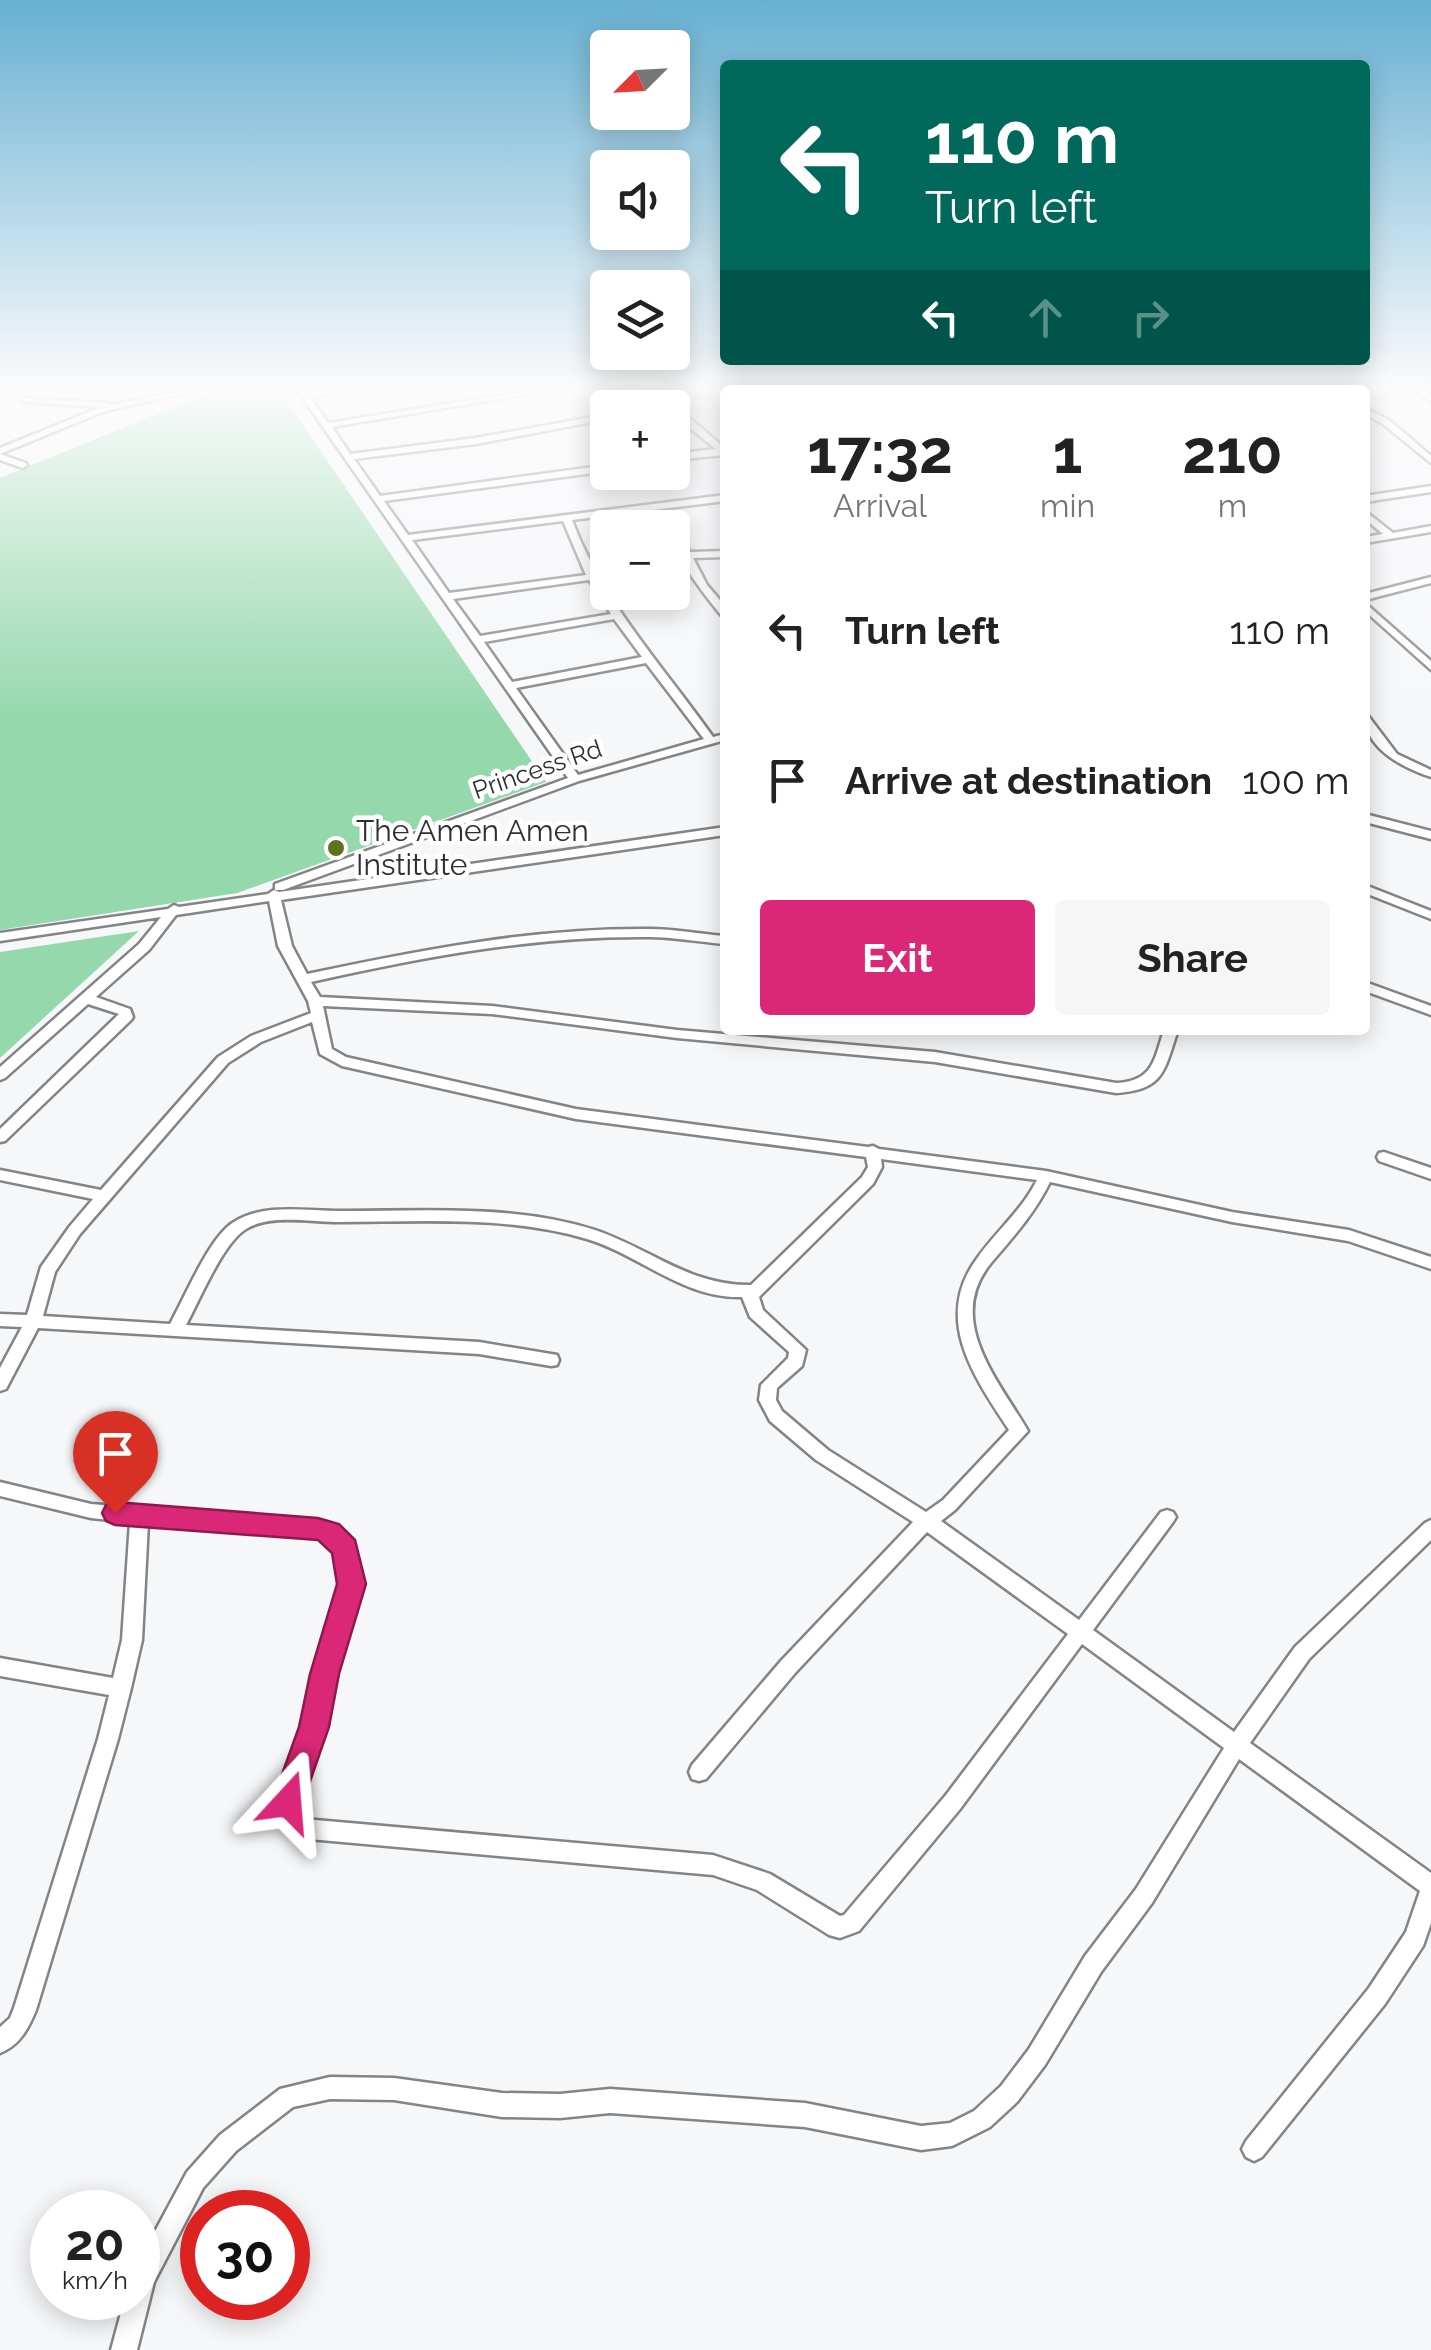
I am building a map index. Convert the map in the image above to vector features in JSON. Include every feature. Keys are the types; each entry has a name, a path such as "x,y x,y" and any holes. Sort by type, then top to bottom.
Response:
{"street":[{"path":"377,500 575,779"},
{"path":"407,538 713,500"},
{"path":"445,597 590,576 573,546 567,518"},
{"path":"1370,518 1391,536"},
{"path":"1370,539 1431,529"},
{"path":"720,554 690,554 703,586 720,603"},
{"path":"1370,596 1431,580"},
{"path":"613,610 710,740"},
{"path":"1370,611 1431,667"},
{"path":"477,640 617,616"},
{"path":"509,686 649,659"},
{"path":"1370,726 1393,756 1431,774"},
{"name":"Princess Rd","path":"255,897 575,779 720,738"},
{"path":"1370,819 1431,836"},
{"path":"0,936 720,833"},
{"path":"1370,892 1431,914"},
{"path":"274,894 285,946 317,1008 325,1051 342,1061 576,1114 1046,1176 1232,1217 1349,1236 1430,1260"},
{"path":"0,1074 156,934 174,909"},
{"path":"305,979 434,951 586,935 652,933 720,940"},
{"path":"1370,988 1431,1010"},
{"path":"0,1137 126,1018 125,1012 88,998"},
{"path":"0,1384 33,1322 38,1296 56,1253 223,1060 317,1008 492,1010 677,1034 935,1058 1116,1088 1135,1086 1156,1074 1169,1035"},
{"path":"176,1328 224,1239 232,1229 261,1217 434,1216 574,1230 620,1245 706,1288 735,1294 752,1291 868,1180 874,1167 873,1151"},
{"path":"1384,1157 1431,1174"},
{"path":"0,1175 105,1196"},
{"path":"699,1772 788,1667 1019,1431 970,1346 964,1327 964,1294 982,1263 1032,1209 1046,1176"},
{"path":"752,1291 750,1304 756,1313 798,1350 796,1361 769,1385 767,1400 776,1416 822,1456 926,1522 1081,1631 1431,1888 1415,1938 1378,1996 1254,2150"},
{"path":"0,1320 479,1348 551,1360"},
{"path":"0,1489 33,1500 139,1516 318,1529 329,1532 345,1548 352,1584 324,1674 314,1727 290,1792 289,1812 298,1828 713,1865 764,1881 829,1924 840,1927 850,1923 953,1802 1167,1518"},
{"path":"0,2042 18,2026 26,2010 120,1688 132,1640 139,1516"},
{"path":"160,2245 195,2180 228,2143 288,2097 330,2088 394,2089 502,2105 560,2106 610,2100 804,2115 921,2138 952,2134 982,2119 1010,2094 1037,2057 1093,1964 1144,1896 1238,1743 1302,1653 1431,1528"},
{"path":"0,1667 120,1688"},
{"path":"124,2350 131,2320"}],"green space":[{"path":"0,500 354,500 546,782 237,893 0,930"},
{"path":"139,931 0,1058 0,952"}],"place":[{"name":"The Amen Amen Institute","path":"336,848"}],"route":[{"path":"115,1513 318,1529 329,1532 345,1548 352,1584 324,1674 314,1727 288,1802"}]}
